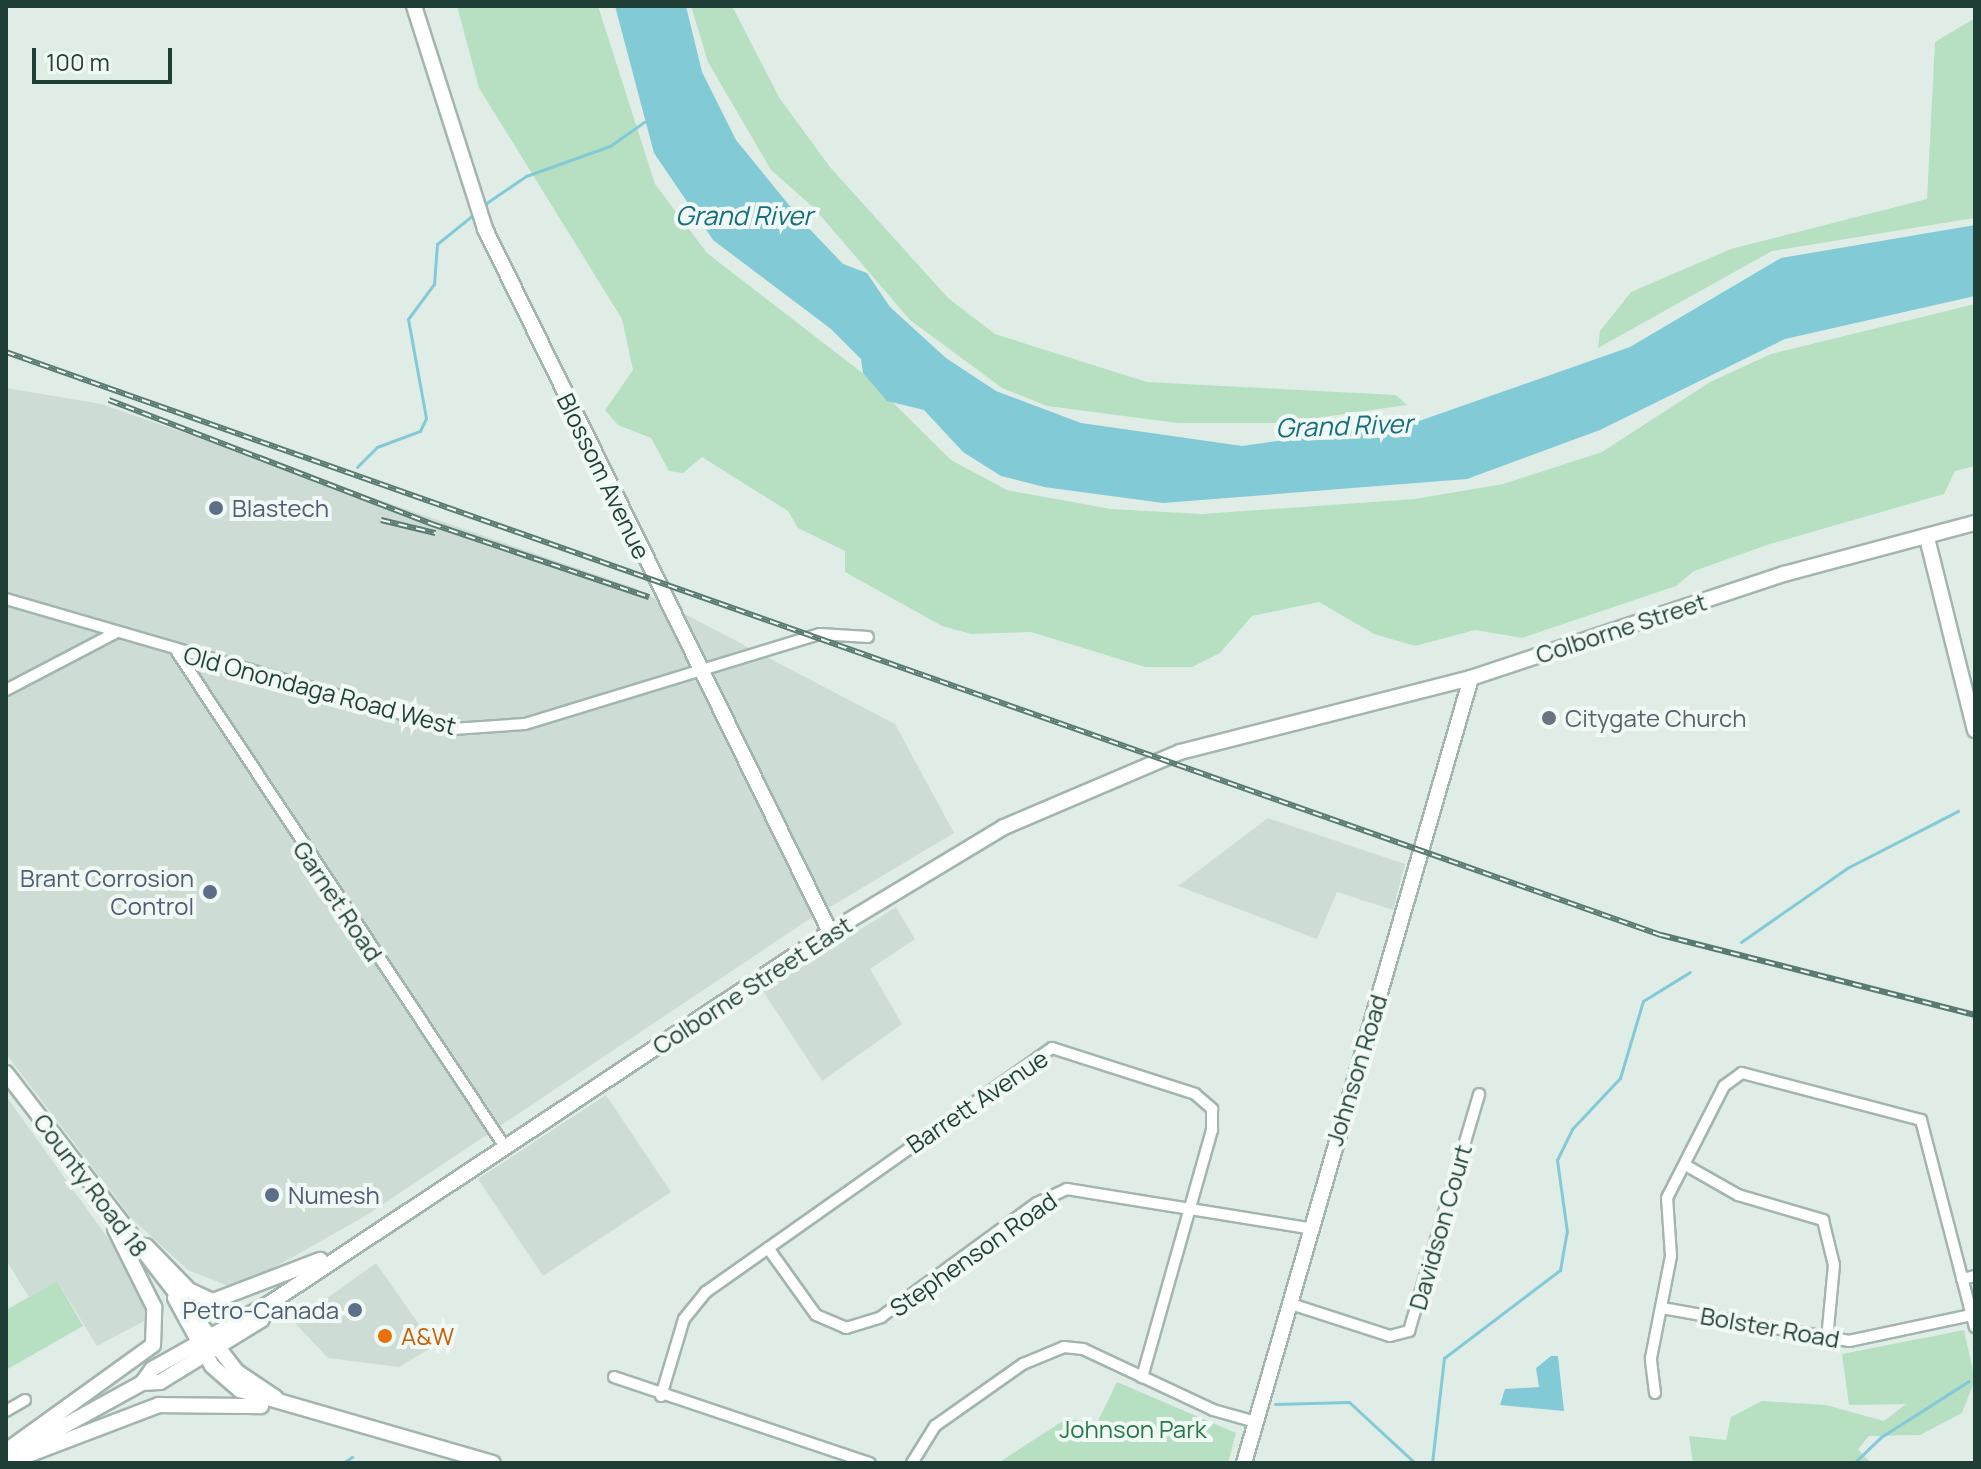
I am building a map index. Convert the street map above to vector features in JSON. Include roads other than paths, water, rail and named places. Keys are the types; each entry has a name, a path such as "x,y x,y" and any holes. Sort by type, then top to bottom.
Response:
{"main road":[{"name":"Blossom Avenue","path":"414,6 485,229 830,932"},
{"name":"Colborne Street","path":"1265,729 1471,678 1784,574 1975,523"},
{"path":"1927,538 1975,730"},
{"name":"Johnson Road","path":"1244,1463 1291,1304 1309,1228 1471,678"},
{"name":"Colborne Street East","path":"6,1460 142,1383 152,1369 203,1338 270,1303 332,1257 505,1147 830,932 1004,827 1180,752 1265,729"},
{"name":"County Road 18","path":"6,1073 175,1298 233,1386 332,1412 493,1463"},
{"path":"99,1197 204,1299 232,1299 332,1257"},
{"path":"6,1451 153,1345 154,1307 99,1197"},
{"name":"Colborne Street East","path":"142,1383 160,1382 212,1351 261,1320 270,1303"},
{"path":"6,1460 159,1405 232,1401 332,1412"}],"street":[{"name":"Old Onondaga Road West","path":"6,599 177,652 477,730 525,724 820,634 868,637"},
{"path":"6,690 115,633"},
{"name":"Garnet Road","path":"177,652 505,1147"},
{"name":"Barrett Avenue","path":"661,1396 689,1311 768,1248 1052,1048 1208,1102 1212,1130 1142,1377"},
{"path":"1655,1393 1651,1358 1671,1256 1667,1198 1687,1166 1724,1086 1742,1073 1912,1113 1927,1131 1975,1327"},
{"name":"Davidson Court","path":"1291,1304 1390,1336 1409,1331 1479,1094"},
{"path":"1687,1166 1738,1195 1823,1220 1834,1265 1827,1339"},
{"name":"Stephenson Road","path":"768,1248 816,1315 846,1328 881,1317 1067,1189 1309,1228"},
{"path":"1962,1279 1975,1276"},
{"name":"Bolster Road","path":"1662,1308 1827,1339 1865,1340 1971,1315"},
{"path":"912,1463 935,1426 1043,1352 1083,1349 1142,1377 1256,1422"},
{"path":"614,1377 661,1396 870,1463"},
{"path":"6,1411 25,1400"}],"water":[{"name":"Grand River","path":"615,6 686,6 702,72 736,140 802,221 843,264 867,273 890,307 946,358 996,391 1081,423 1242,446 1419,421 1630,347 1781,258 1975,225 1975,296 1785,339 1600,430 1467,479 1163,503 1044,487 1001,476 963,452 924,410 887,401 863,373 861,359 831,329 713,240 654,153"},
{"path":"1551,1356 1558,1356 1564,1411 1500,1405 1505,1389 1539,1387 1536,1368"}],"waterway":[{"path":"482,206 526,176 610,146 644,122"},
{"path":"357,467 377,447 420,431 426,418 408,319 434,284 437,244 474,214"},
{"path":"1741,942 1847,868 1958,811"},
{"path":"1432,1463 1444,1358 1560,1270 1567,1232 1557,1160 1572,1129 1620,1078 1643,1001 1690,972"},
{"path":"1854,1463 1881,1437 1969,1381"},
{"path":"1275,1404 1349,1402 1415,1463"},
{"path":"343,1463 352,1457"}],"railway":[{"path":"6,352 1661,935 1975,1015"},
{"path":"109,400 432,524 649,597"},
{"path":"381,520 435,533"}],"place":[{"name":"Blastech","path":"216,508"},
{"name":"Citygate Church","path":"1549,718"},
{"name":"Brant Corrosion Control","path":"210,892"},
{"name":"Numesh","path":"272,1195"},
{"name":"Petro-Canada","path":"355,1310"},
{"name":"A&W","path":"385,1336"}],"park label":[{"name":"Johnson Park","path":"1133,1429"}]}
